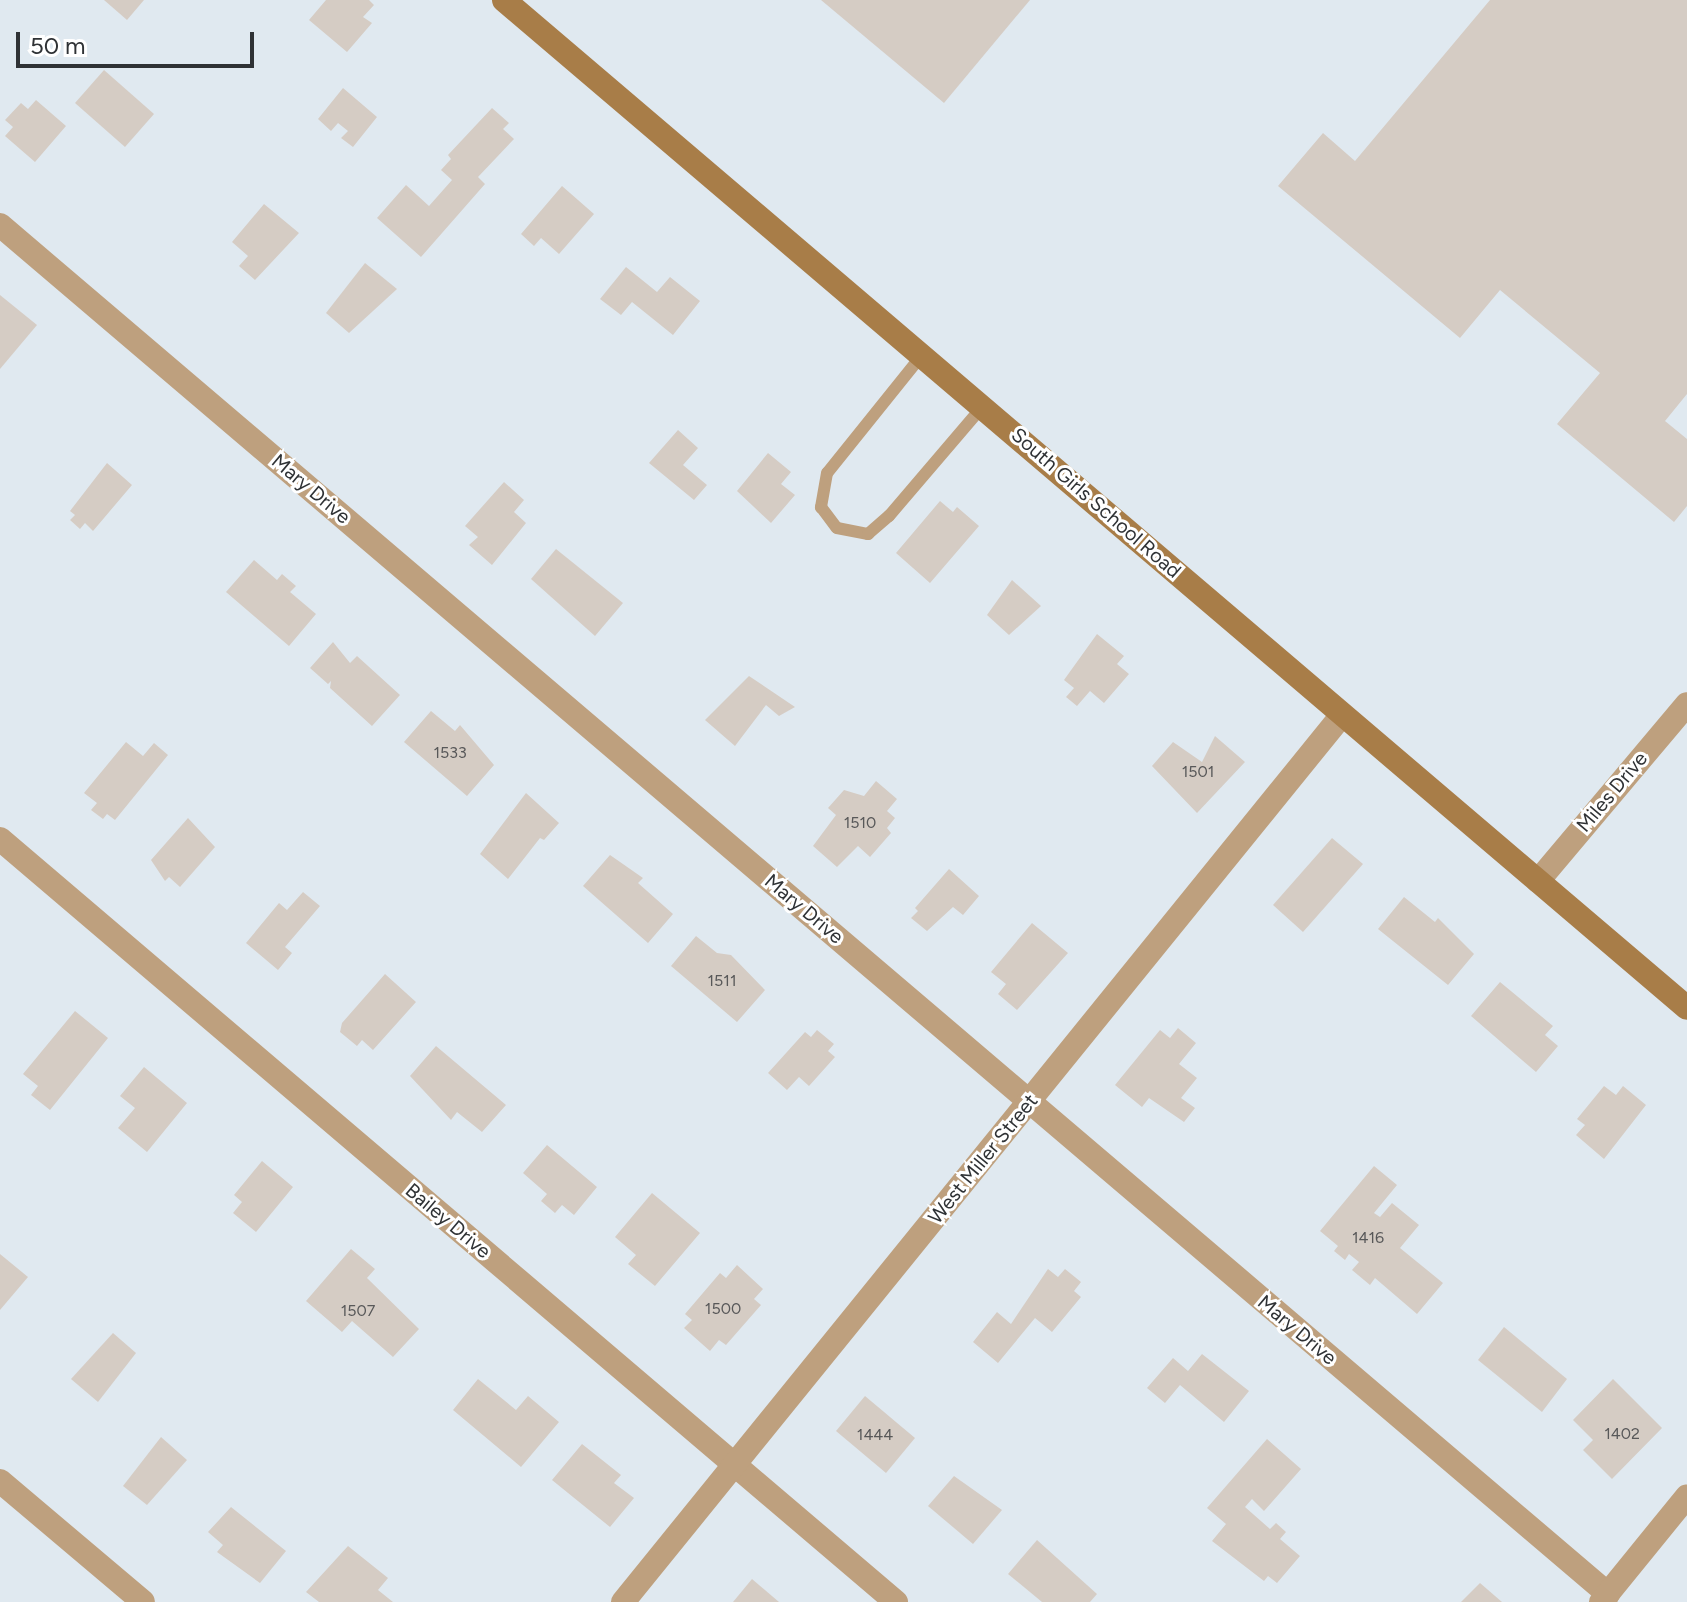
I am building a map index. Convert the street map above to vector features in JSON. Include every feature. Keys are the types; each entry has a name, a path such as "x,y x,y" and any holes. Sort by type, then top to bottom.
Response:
{"main road":[{"name":"South Girls School Road","path":"504,0 1687,1008"}],"street":[{"name":"Mary Drive","path":"0,225 1029,1101 1604,1598"},
{"name":"Miles Drive","path":"1538,881 1687,704"},
{"name":"West Miller Street","path":"623,1602 1342,715"},
{"name":"Bailey Drive","path":"0,839 896,1602"},
{"path":"0,1481 143,1602"},
{"path":"1604,1598 1687,1496"}],"lane":[{"path":"923,355 827,473 821,507 837,528 868,534 889,516 983,406"}],"building":[{"path":"104,0 144,0 127,20"},
{"path":"326,0 369,0 374,5 363,17 372,23 347,52 309,20"},
{"path":"821,0 1030,0 944,103"},
{"path":"1490,0 1687,0 1687,394 1665,421 1687,439 1687,506 1674,522 1557,424 1600,373 1500,290 1460,338 1278,186 1323,133 1355,161"},
{"path":"104,70 154,114 125,147 75,103"},
{"path":"343,88 377,117 353,147 341,138 348,131 338,123 331,131 318,119"},
{"path":"36,100 66,126 35,162 5,136 13,127 5,120 21,103 28,109"},
{"path":"492,108 509,123 503,129 514,139 478,177 485,184 421,257 377,218 406,185 429,206 452,180 441,170 451,159 448,155"},
{"path":"562,186 594,214 559,254 541,238 534,246 521,234"},
{"path":"264,204 299,233 255,280 239,266 248,256 232,242"},
{"path":"365,263 397,289 349,333 326,313"},
{"path":"626,267 657,292 670,277 700,301 673,335 632,302 621,315 600,299"},
{"path":"0,295 37,325 0,369"},
{"path":"678,430 698,448 683,465 707,485 694,500 649,463"},
{"path":"768,453 791,472 781,484 795,495 771,523 737,491"},
{"path":"107,463 132,485 93,531 85,523 80,529 70,520 75,515 70,511"},
{"path":"504,482 524,500 514,512 526,523 492,565 469,545 478,537 465,526"},
{"path":"940,501 953,512 957,507 979,526 930,583 896,553"},
{"path":"556,549 623,603 595,636 531,579"},
{"path":"254,560 277,580 282,574 296,586 290,592 316,614 289,646 226,592"},
{"path":"1012,580 1041,606 1009,635 987,615"},
{"path":"1097,634 1124,656 1117,664 1129,674 1104,703 1090,691 1077,706 1066,697 1074,688 1064,680"},
{"path":"333,642 350,663 357,656 400,695 372,726 330,688 331,681 328,684 310,668"},
{"path":"749,676 795,707 779,716 766,705 735,746 705,720"},
{"path":"431,711 455,731 460,725 494,765 467,796 404,742"},
{"path":"1215,736 1245,762 1197,813 1152,766 1173,742 1202,762"},
{"path":"126,742 143,756 154,743 168,755 115,820 107,814 103,819 91,810 97,803 84,793"},
{"path":"876,781 897,799 887,811 895,818 887,828 891,833 870,857 858,846 837,867 813,846 836,815 828,808 844,790 864,796"},
{"path":"526,793 559,823 544,840 540,838 508,879 480,854"},
{"path":"188,818 215,847 180,887 169,877 165,881 151,860"},
{"path":"1332,838 1363,864 1303,932 1273,905"},
{"path":"610,855 643,878 638,883 673,914 648,943 583,886"},
{"path":"949,869 979,896 963,915 953,907 927,931 911,918 918,911 915,908"},
{"path":"303,892 320,906 285,947 292,953 278,970 246,943 279,903 287,910"},
{"path":"1404,897 1435,922 1438,918 1474,954 1448,985 1378,929"},
{"path":"1032,923 1068,953 1017,1010 998,994 1006,984 991,972"},
{"path":"696,936 717,953 731,955 765,990 737,1022 671,966"},
{"path":"385,974 416,1002 373,1050 362,1040 357,1046 340,1032 342,1023"},
{"path":"1500,982 1553,1026 1545,1035 1558,1046 1536,1072 1471,1016"},
{"path":"75,1011 108,1038 50,1110 31,1095 38,1086 23,1074"},
{"path":"1178,1028 1196,1043 1179,1064 1197,1078 1181,1098 1195,1108 1184,1122 1149,1098 1142,1107 1115,1085 1160,1030 1170,1038"},
{"path":"817,1030 834,1044 828,1051 835,1057 809,1086 799,1077 787,1090 768,1073 805,1032 811,1037"},
{"path":"436,1046 506,1105 482,1132 457,1112 451,1120 410,1076"},
{"path":"144,1067 187,1103 147,1152 118,1128 135,1108 120,1096"},
{"path":"1604,1086 1616,1095 1623,1086 1646,1105 1604,1159 1576,1135 1585,1125 1577,1119"},
{"path":"547,1145 597,1187 574,1215 562,1205 555,1213 541,1201 547,1194 523,1173"},
{"path":"262,1161 293,1187 256,1232 233,1213 242,1202 234,1195"},
{"path":"1374,1166 1397,1185 1374,1213 1380,1217 1392,1203 1419,1225 1400,1248 1443,1283 1417,1314 1375,1278 1370,1285 1352,1270 1359,1262 1349,1254 1345,1260 1334,1251 1338,1246 1320,1231"},
{"path":"652,1193 700,1233 655,1286 628,1264 636,1255 615,1237"},
{"path":"351,1249 375,1269 367,1278 419,1329 393,1357 352,1321 342,1332 306,1301"},
{"path":"0,1254 28,1277 0,1310"},
{"path":"737,1265 763,1289 754,1299 761,1305 726,1345 719,1340 710,1351 684,1328 692,1320 685,1314 720,1273 726,1278"},
{"path":"1048,1269 1058,1277 1065,1269 1081,1282 1074,1291 1081,1297 1052,1332 1035,1318 998,1363 973,1342 997,1312 1011,1324"},
{"path":"1504,1327 1567,1379 1542,1412 1478,1360"},
{"path":"113,1333 136,1353 98,1402 71,1379"},
{"path":"1202,1354 1249,1391 1224,1422 1180,1385 1165,1403 1147,1388 1173,1358 1188,1371"},
{"path":"478,1379 516,1410 528,1396 559,1422 521,1467 453,1410"},
{"path":"1613,1379 1662,1428 1612,1479 1583,1450 1593,1440 1573,1420"},
{"path":"865,1396 915,1438 886,1473 836,1431"},
{"path":"161,1437 187,1460 147,1505 123,1486"},
{"path":"1267,1439 1301,1469 1264,1511 1252,1499 1245,1507 1270,1529 1276,1523 1286,1532 1280,1539 1300,1556 1277,1583 1268,1576 1264,1581 1212,1541 1226,1524 1207,1508"},
{"path":"582,1444 621,1475 614,1483 634,1498 610,1527 552,1480"},
{"path":"954,1476 1002,1510 973,1544 928,1506"},
{"path":"231,1507 286,1551 260,1583 217,1552 223,1545 208,1532"},
{"path":"1037,1540 1097,1594 1090,1602 1042,1602 1008,1574"},
{"path":"348,1546 388,1578 378,1590 393,1602 319,1602 306,1592"},
{"path":"752,1579 779,1602 733,1602"},
{"path":"1480,1583 1502,1602 1461,1602"}]}
